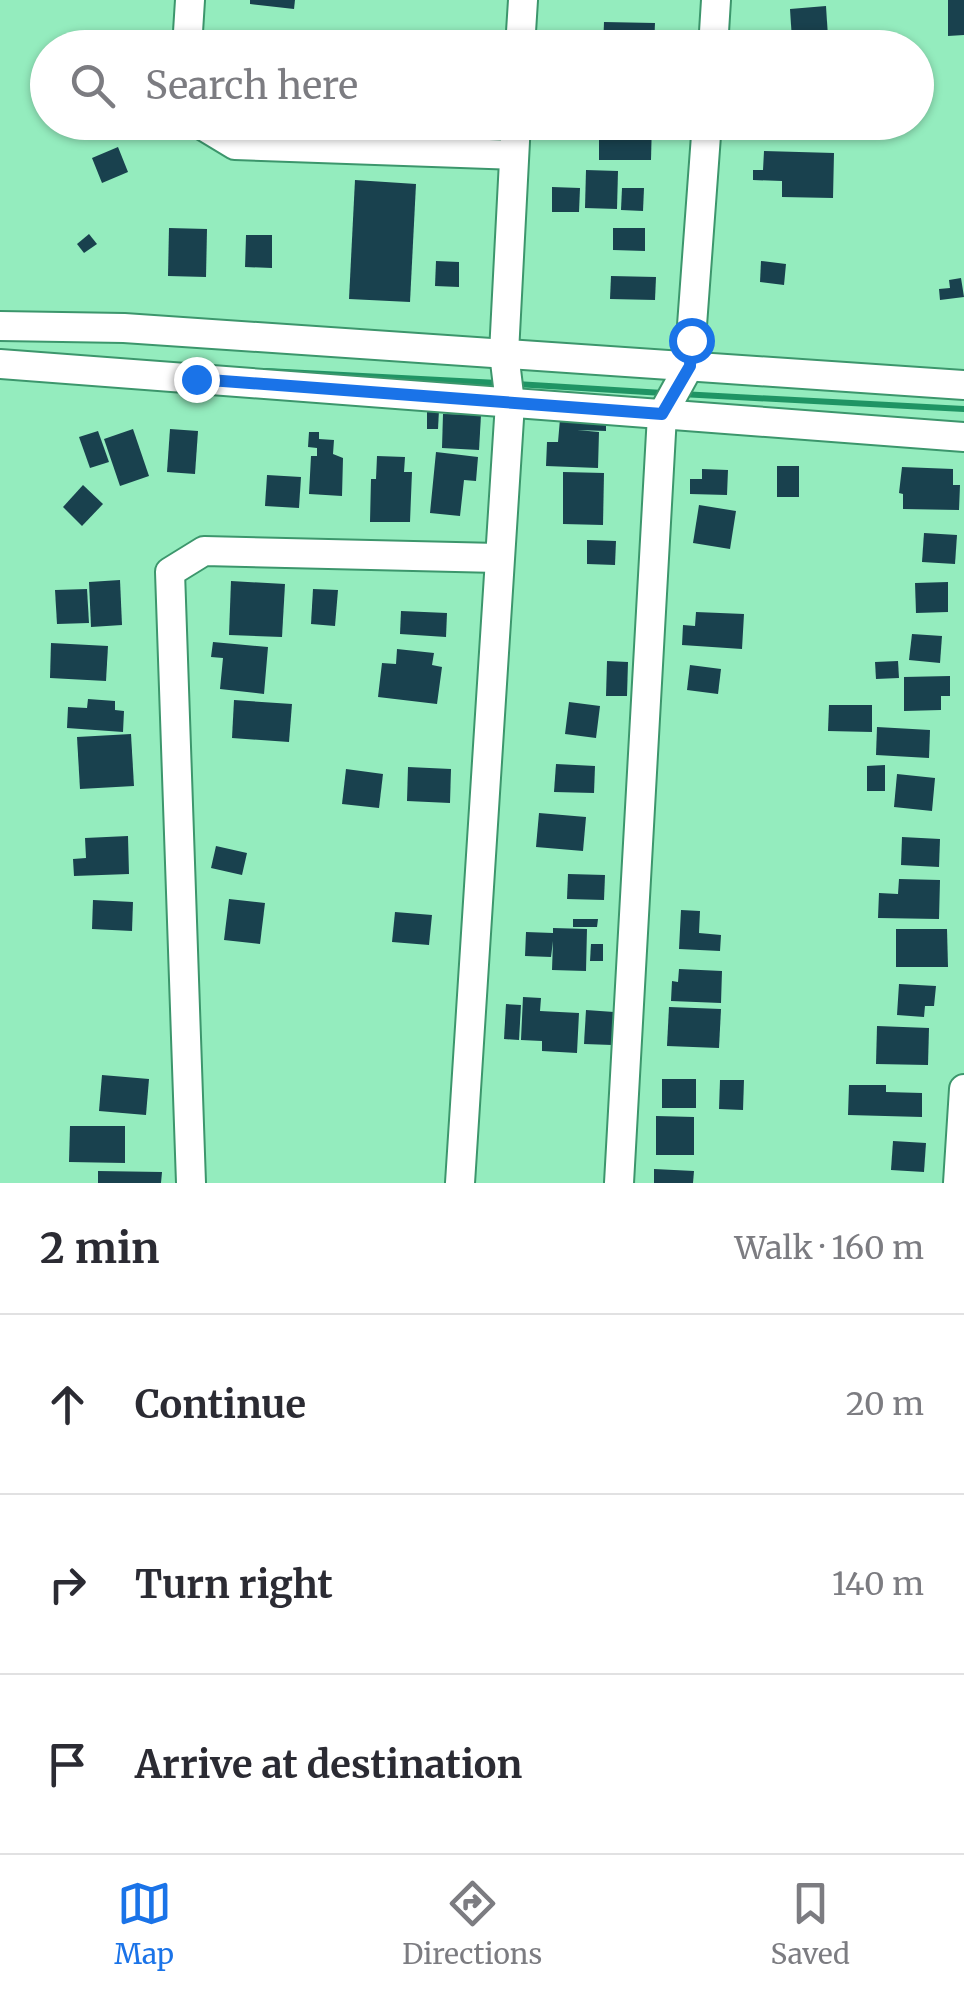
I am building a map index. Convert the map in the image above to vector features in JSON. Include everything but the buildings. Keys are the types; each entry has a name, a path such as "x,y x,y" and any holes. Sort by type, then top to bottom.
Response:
{"street":[{"path":"188,30 190,0"},
{"path":"521,30 523,0"},
{"path":"714,30 716,0"},
{"path":"228,140 236,145 514,156"},
{"path":"460,1183 510,403 504,353 515,140"},
{"path":"619,1183 662,414 690,366 706,140"},
{"path":"0,326 124,328 964,385"},
{"path":"0,364 964,436"},
{"path":"191,1183 170,572 204,551 498,558"},
{"path":"958,1183 964,1088"}],"waterway":[{"path":"266,371 498,383"},
{"path":"516,384 663,393"},
{"path":"681,394 964,409"}],"route":[{"path":"196,379 662,414 690,366 691,340"}]}
